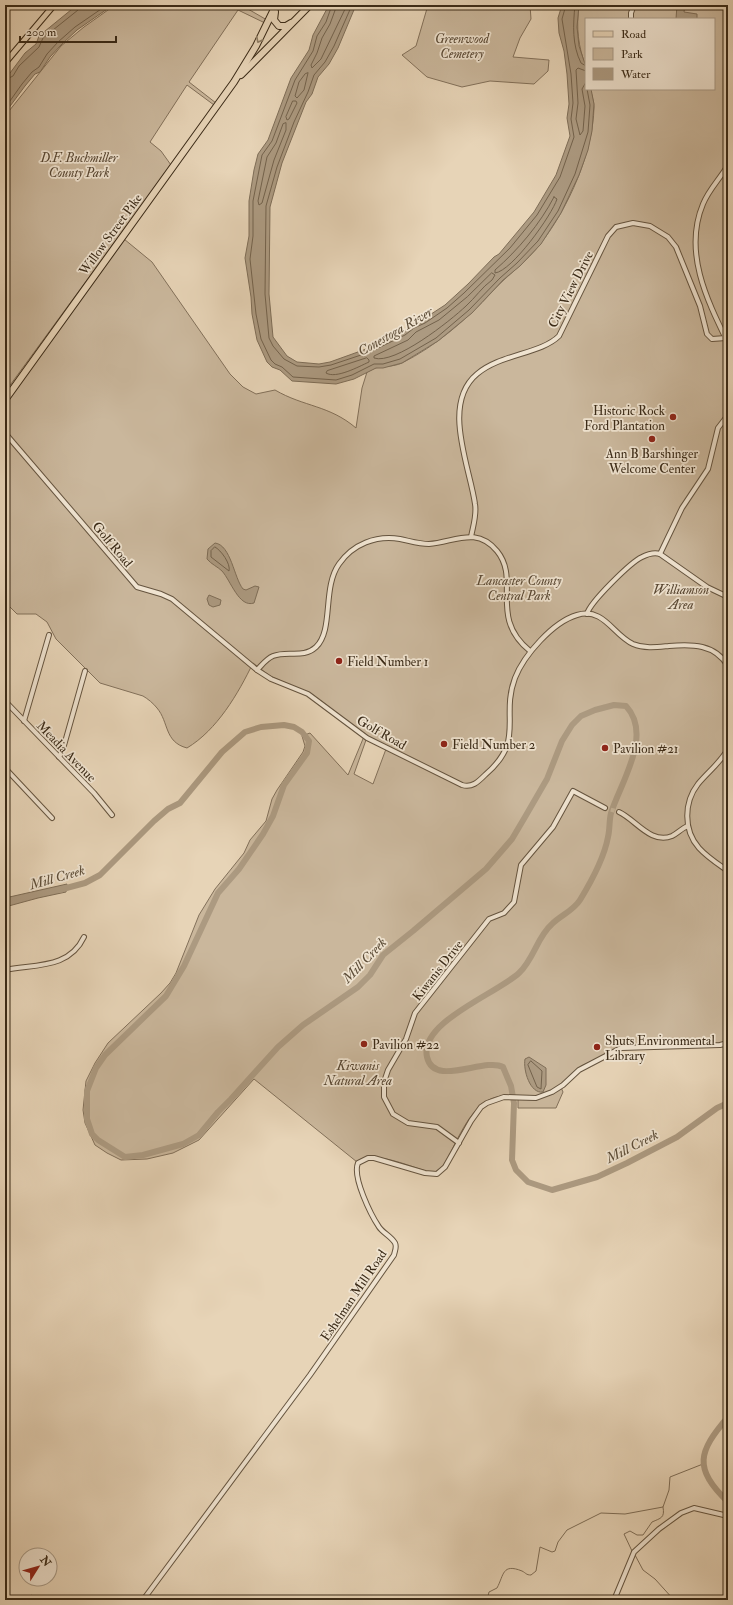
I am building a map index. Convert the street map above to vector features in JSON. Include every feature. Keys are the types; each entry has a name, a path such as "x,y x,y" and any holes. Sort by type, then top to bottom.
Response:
{"highway":[{"path":"277,5 274,15 275,23 282,26 293,22"},
{"name":"Willow Street Pike","path":"5,400 234,82 256,46 277,5"},
{"name":"Willow Street Pike","path":"234,82 310,5"}],"main road":[{"path":"5,63 54,5"}],"street":[{"path":"631,18 634,5"},
{"path":"728,165 703,203 698,223 696,244 698,267 703,288 728,343"},
{"name":"City View Drive","path":"472,537 476,507 463,453 460,423 462,401 468,385 477,374 490,365 546,345 559,336 608,236 613,229 626,224 640,223 650,226 668,238 676,247 700,306 707,334 712,339 726,338"},
{"path":"660,554 682,508 708,470 718,428 728,415"},
{"name":"Golf Road","path":"5,433 140,589 161,594 172,600 257,670 271,679 308,694 367,738 451,780 468,786 474,784 482,778 503,755 511,731 510,706 513,686 520,668 530,651 564,622 574,616 587,614"},
{"path":"257,670 272,656 302,654 317,646 325,630 329,590 332,576 339,563 356,547 370,540 382,538 394,538 423,544 462,537 472,537 488,543 501,557 506,575 508,617 516,636 530,651"},
{"path":"728,598 707,587 660,554 650,554 636,561 596,601 587,614 602,618 622,637 637,645 650,648 686,645 702,646 717,653 728,666"},
{"path":"5,614 7,621 5,631"},
{"path":"24,720 49,635"},
{"path":"59,757 63,749 85,670"},
{"name":"Meadia Avenue","path":"5,701 94,793 112,816"},
{"path":"728,749 720,761 698,784 692,794 687,813 688,826 698,847 728,871"},
{"path":"5,768 52,818"},
{"name":"Kiwanis Drive","path":"459,1143 436,1127 408,1123 393,1114 384,1097 385,1078 402,1046 415,1013 489,919 504,913 514,902 521,864 553,827 573,791 605,808"},
{"path":"619,812 647,832 657,836 672,836 688,826"},
{"path":"5,970 63,960 78,949 84,937"},
{"name":"Eshelman Mill Road","path":"143,1600 310,1375 394,1254 396,1249 395,1243 379,1226 359,1184 356,1173 358,1163 368,1158 374,1158 425,1173 437,1174 446,1167 471,1121 481,1107 487,1103 504,1097 536,1098 552,1092 563,1085 579,1070 621,1048 720,1045 728,1043"},
{"path":"614,1600 635,1550 659,1529 681,1514 694,1508 728,1516"}],"green space":[{"name":"D.F. Buchmiller County Park","path":"115,5 241,5 267,20 265,23 238,10 189,82 216,103 214,105 187,85 150,142 161,151 171,165 8,388 5,386 5,116 61,46 84,27"},
{"name":"Greenwood Cemetery","path":"428,5 530,5 531,19 520,38 513,57 549,60 548,71 534,84 490,81 462,87 427,77 402,55 416,46"},
{"name":"Lancaster County Central Park","path":"579,5 728,5 728,1041 721,1043 622,1047 581,1066 560,1085 563,1092 556,1108 518,1108 518,1096 496,1097 484,1102 470,1117 443,1166 435,1172 429,1172 382,1158 364,1158 357,1162 254,1079 199,1140 173,1153 147,1159 121,1160 95,1145 85,1123 83,1110 86,1081 95,1063 108,1043 170,983 176,973 199,915 215,889 244,853 250,840 266,821 272,799 303,752 305,746 302,736 310,733 348,775 365,734 313,695 270,676 253,663 241,687 226,710 208,731 187,748 174,741 168,731 161,713 149,700 143,696 100,683 56,639 47,622 36,614 17,614 5,602 5,403 124,239 152,262 230,374 243,387 256,394 275,390 296,400 326,410 346,420 356,428 362,388 367,372 375,368 402,363 427,349 450,332 472,313 530,256 551,229 570,196 584,160 593,124 594,107 591,90 715,90 715,18 585,18 585,64 578,37","holes":["366,740 386,749 373,784 354,774"]}],"water":[{"path":"77,5 113,5 77,30 61,45 50,57 40,72 35,74 25,86 5,113 5,77 10,73 25,53 36,44 39,36"},
{"path":"329,5 356,5 338,48 329,64 318,77 312,94 306,102 282,163 270,207 269,294 273,337 287,356 297,362 319,364 330,362 369,348 403,332 411,325 422,320 445,305 468,284 494,257 499,254 534,212 556,175 570,136 567,118 569,104 567,74 564,51 559,33 558,18 562,5 579,5 577,27 579,46 585,64 585,90 591,90 594,104 592,131 588,150 579,175 561,213 541,244 520,266 503,280 472,313 438,341 402,363 383,368 376,368 354,379 336,384 292,381 280,370 272,367 267,362 257,340 245,258 249,236 249,201 258,154 268,140 291,78 309,50 313,35"},
{"path":"677,5 685,5 684,12 697,14 697,18 676,18"},
{"path":"215,543 225,549 243,589 246,590 255,586 259,587 254,603 244,602 236,593 222,571 207,559 208,549"},
{"path":"209,595 221,600 220,605 213,607 209,605 207,599"},
{"name":"Mill Creek","path":"67,884 66,892 5,907 5,898"},
{"path":"529,1057 546,1068 546,1085 543,1092 538,1092 534,1089 526,1075 525,1059"}],"waterway":[{"name":"Mill Creek","path":"59,890 85,883 100,875 154,821 168,809 180,803 222,752 245,732 261,727 284,725 294,727 302,732 309,741 307,753 284,785 273,816 263,834 239,869 218,893 184,966 166,996 105,1055 96,1068 87,1091 87,1119 92,1134 98,1140 125,1157 143,1155 183,1144 199,1135 218,1112 278,1047 303,1025 358,987 370,975 383,955 486,869 512,839 547,779 562,741 572,725 581,716 595,710 614,705 626,706 634,718 636,744 627,773 611,813 609,834 603,854 597,870 588,886 577,904 547,929 519,973 509,981 462,1009 447,1020 435,1032 428,1044 427,1057 431,1066 439,1070 449,1071 495,1065 503,1067 511,1086 514,1103 512,1160 516,1170 528,1182 552,1190 597,1177 627,1163 677,1137 717,1108 728,1103"},
{"name":"Mill Creek","path":"728,1417 710,1440 704,1460 705,1469 709,1479 728,1502"},
{"path":"487,1600 489,1592 497,1588 507,1569 515,1569 529,1575 536,1571 540,1547 552,1552 555,1551 558,1542 567,1530 601,1513 625,1514 663,1507 669,1490 670,1477 703,1464"},
{"path":"632,1551 624,1534 630,1531 637,1535 643,1535 652,1522 663,1516 663,1507"},
{"path":"635,1555 643,1570 655,1579 674,1600"},
{"path":"30,1600 31,1595 39,1600"},
{"path":"128,1600 134,1596 144,1596"},
{"path":"147,1598 152,1600"},
{"path":"244,1600 251,1598 265,1600"}],"tunnel":[{"path":"605,808 619,812"}],"place":[{"name":"Historic Rock Ford Plantation","path":"673,417"},
{"name":"Ann B Barshinger Welcome Center","path":"652,439"},
{"name":"Field Number 1","path":"339,661"},
{"name":"Field Number 2","path":"444,744"},
{"name":"Pavilion #21","path":"605,748"},
{"name":"Pavilion #22","path":"364,1044"},
{"name":"Shuts Environmental Library","path":"597,1047"}],"water label":[{"name":"Conestoga River","path":"395,331"}],"park label":[{"name":"Williamson Area","path":"681,596"},
{"name":"Kiwanis Natural Area","path":"358,1072"}]}
